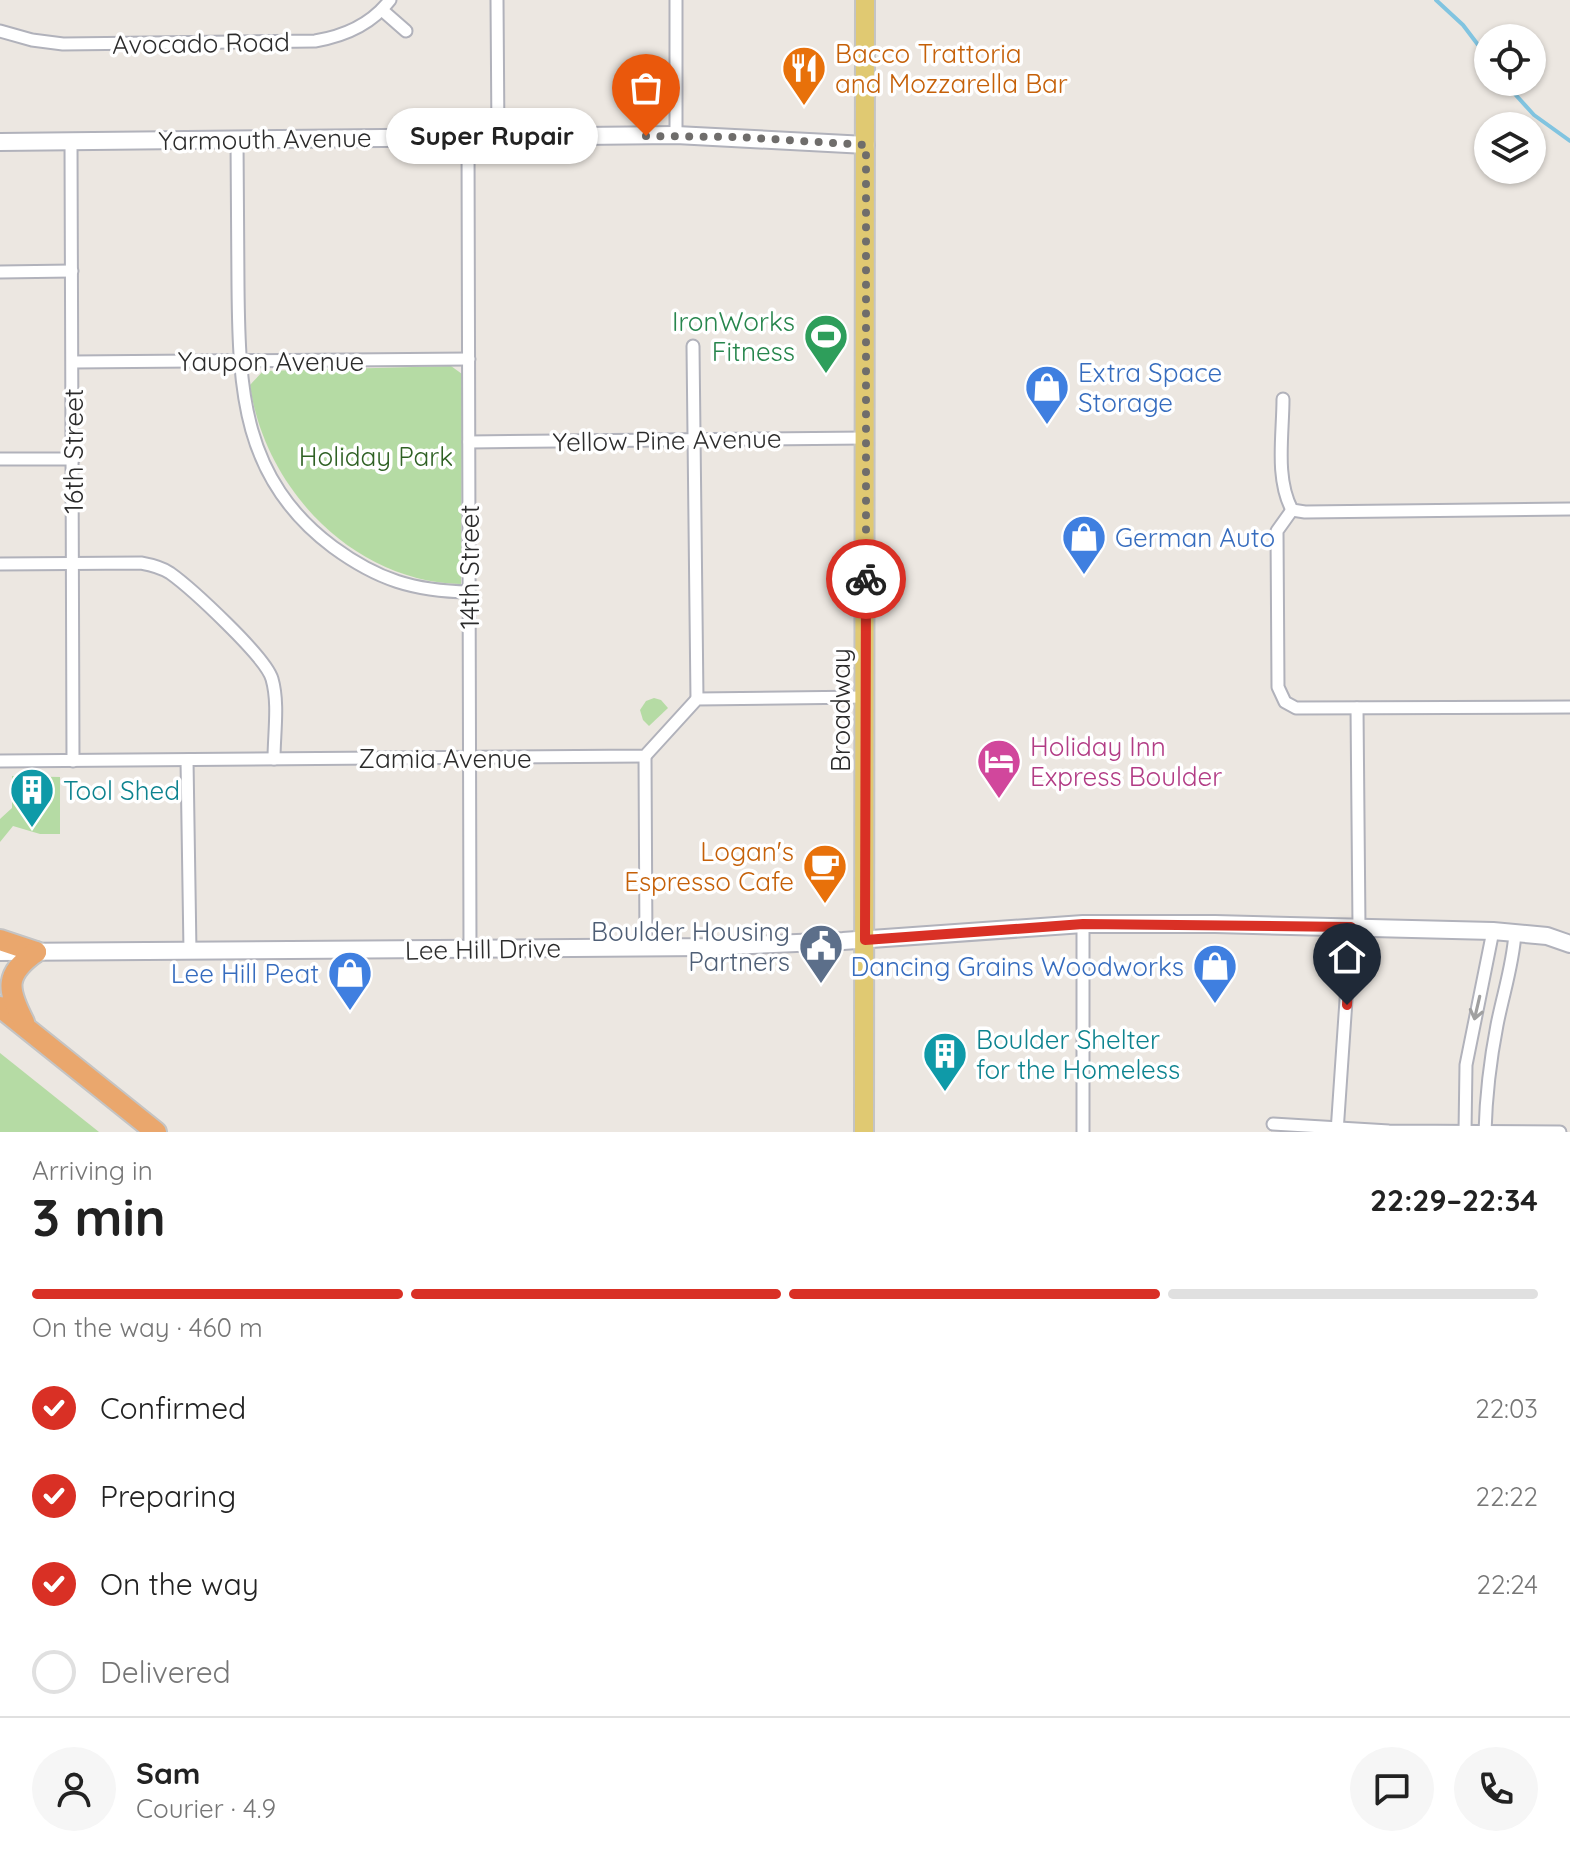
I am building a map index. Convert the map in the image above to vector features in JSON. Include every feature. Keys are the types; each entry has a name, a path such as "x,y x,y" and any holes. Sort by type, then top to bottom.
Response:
{"highway":[{"path":"0,940 36,952"},
{"path":"27,1028 13,1001 11,988 17,965 36,952"},
{"path":"0,1007 156,1132"}],"main road":[{"name":"Broadway","path":"864,1132 865,0"}],"street":[{"name":"Avocado Road","path":"0,31 63,44 315,41 336,38 362,27 390,0"},
{"path":"497,0 498,137"},
{"path":"676,0 676,135"},
{"path":"382,10 406,31"},
{"name":"Yarmouth Avenue","path":"0,142 676,135 866,145"},
{"name":"14th Street","path":"468,137 470,949"},
{"path":"237,140 239,361 245,412 258,454 276,487 307,524 336,549 386,578 427,590 469,592"},
{"name":"16th Street","path":"71,141 73,761"},
{"path":"0,272 72,271"},
{"path":"646,947 645,756 697,699 693,346"},
{"name":"Yaupon Avenue","path":"73,362 469,359"},
{"path":"1283,399 1282,480 1289,504 1277,531 1278,687 1285,702 1296,708 1570,707"},
{"name":"Yellow Pine Avenue","path":"469,442 866,438"},
{"path":"0,459 73,459"},
{"path":"1289,504 1319,512 1570,509"},
{"path":"0,564 141,563 163,569 182,583 255,653 272,678 274,759"},
{"path":"697,699 866,697"},
{"path":"1337,1130 1355,927 1357,708"},
{"name":"Zamia Avenue","path":"0,761 645,756"},
{"path":"187,760 190,951"},
{"path":"1083,924 1083,1132"},
{"name":"Lee Hill Drive","path":"0,952 646,947 865,940 1083,924 1493,931 1547,936 1570,944"},
{"path":"1465,1132 1466,1065 1493,931"},
{"path":"1485,1131 1487,1081 1497,1022 1514,956 1515,933"},
{"path":"1273,1124 1337,1130 1560,1132"}],"green space":[{"name":"Holiday Park","path":"451,366 462,374 461,584 422,579 384,567 350,547 320,522 294,493 274,459 259,423 250,385 263,371"},
{"path":"654,698 661,700 668,708 649,726 640,710 646,701"},
{"path":"12,776 60,777 60,834 40,834 13,826 0,842 0,819 12,808"},
{"path":"0,1053 99,1132 0,1132"}],"waterway":[{"path":"1436,0 1474,40"},
{"path":"1517,96 1534,115 1570,141"}],"way so far":[{"path":"646,136 738,137 866,145 866,579"}],"place":[{"name":"Bacco Trattoria and Mozzarella Bar","path":"804,107"},
{"name":"Super Rupair","path":"646,136"},
{"name":"IronWorks Fitness","path":"826,375"},
{"name":"Extra Space Storage","path":"1047,426"},
{"name":"German Auto","path":"1084,576"},
{"name":"Holiday Inn Express Boulder","path":"999,800"},
{"name":"Tool Shed","path":"32,829"},
{"name":"Logan's Espresso Cafe","path":"825,905"},
{"name":"Boulder Housing Partners","path":"821,985"},
{"name":"Dancing Grains Woodworks","path":"1215,1005"},
{"name":"Lee Hill Peat","path":"350,1012"},
{"name":"Boulder Shelter for the Homeless","path":"945,1093"}],"route":[{"path":"866,579 865,940 1083,924 1351,927 1347,1005"}]}
